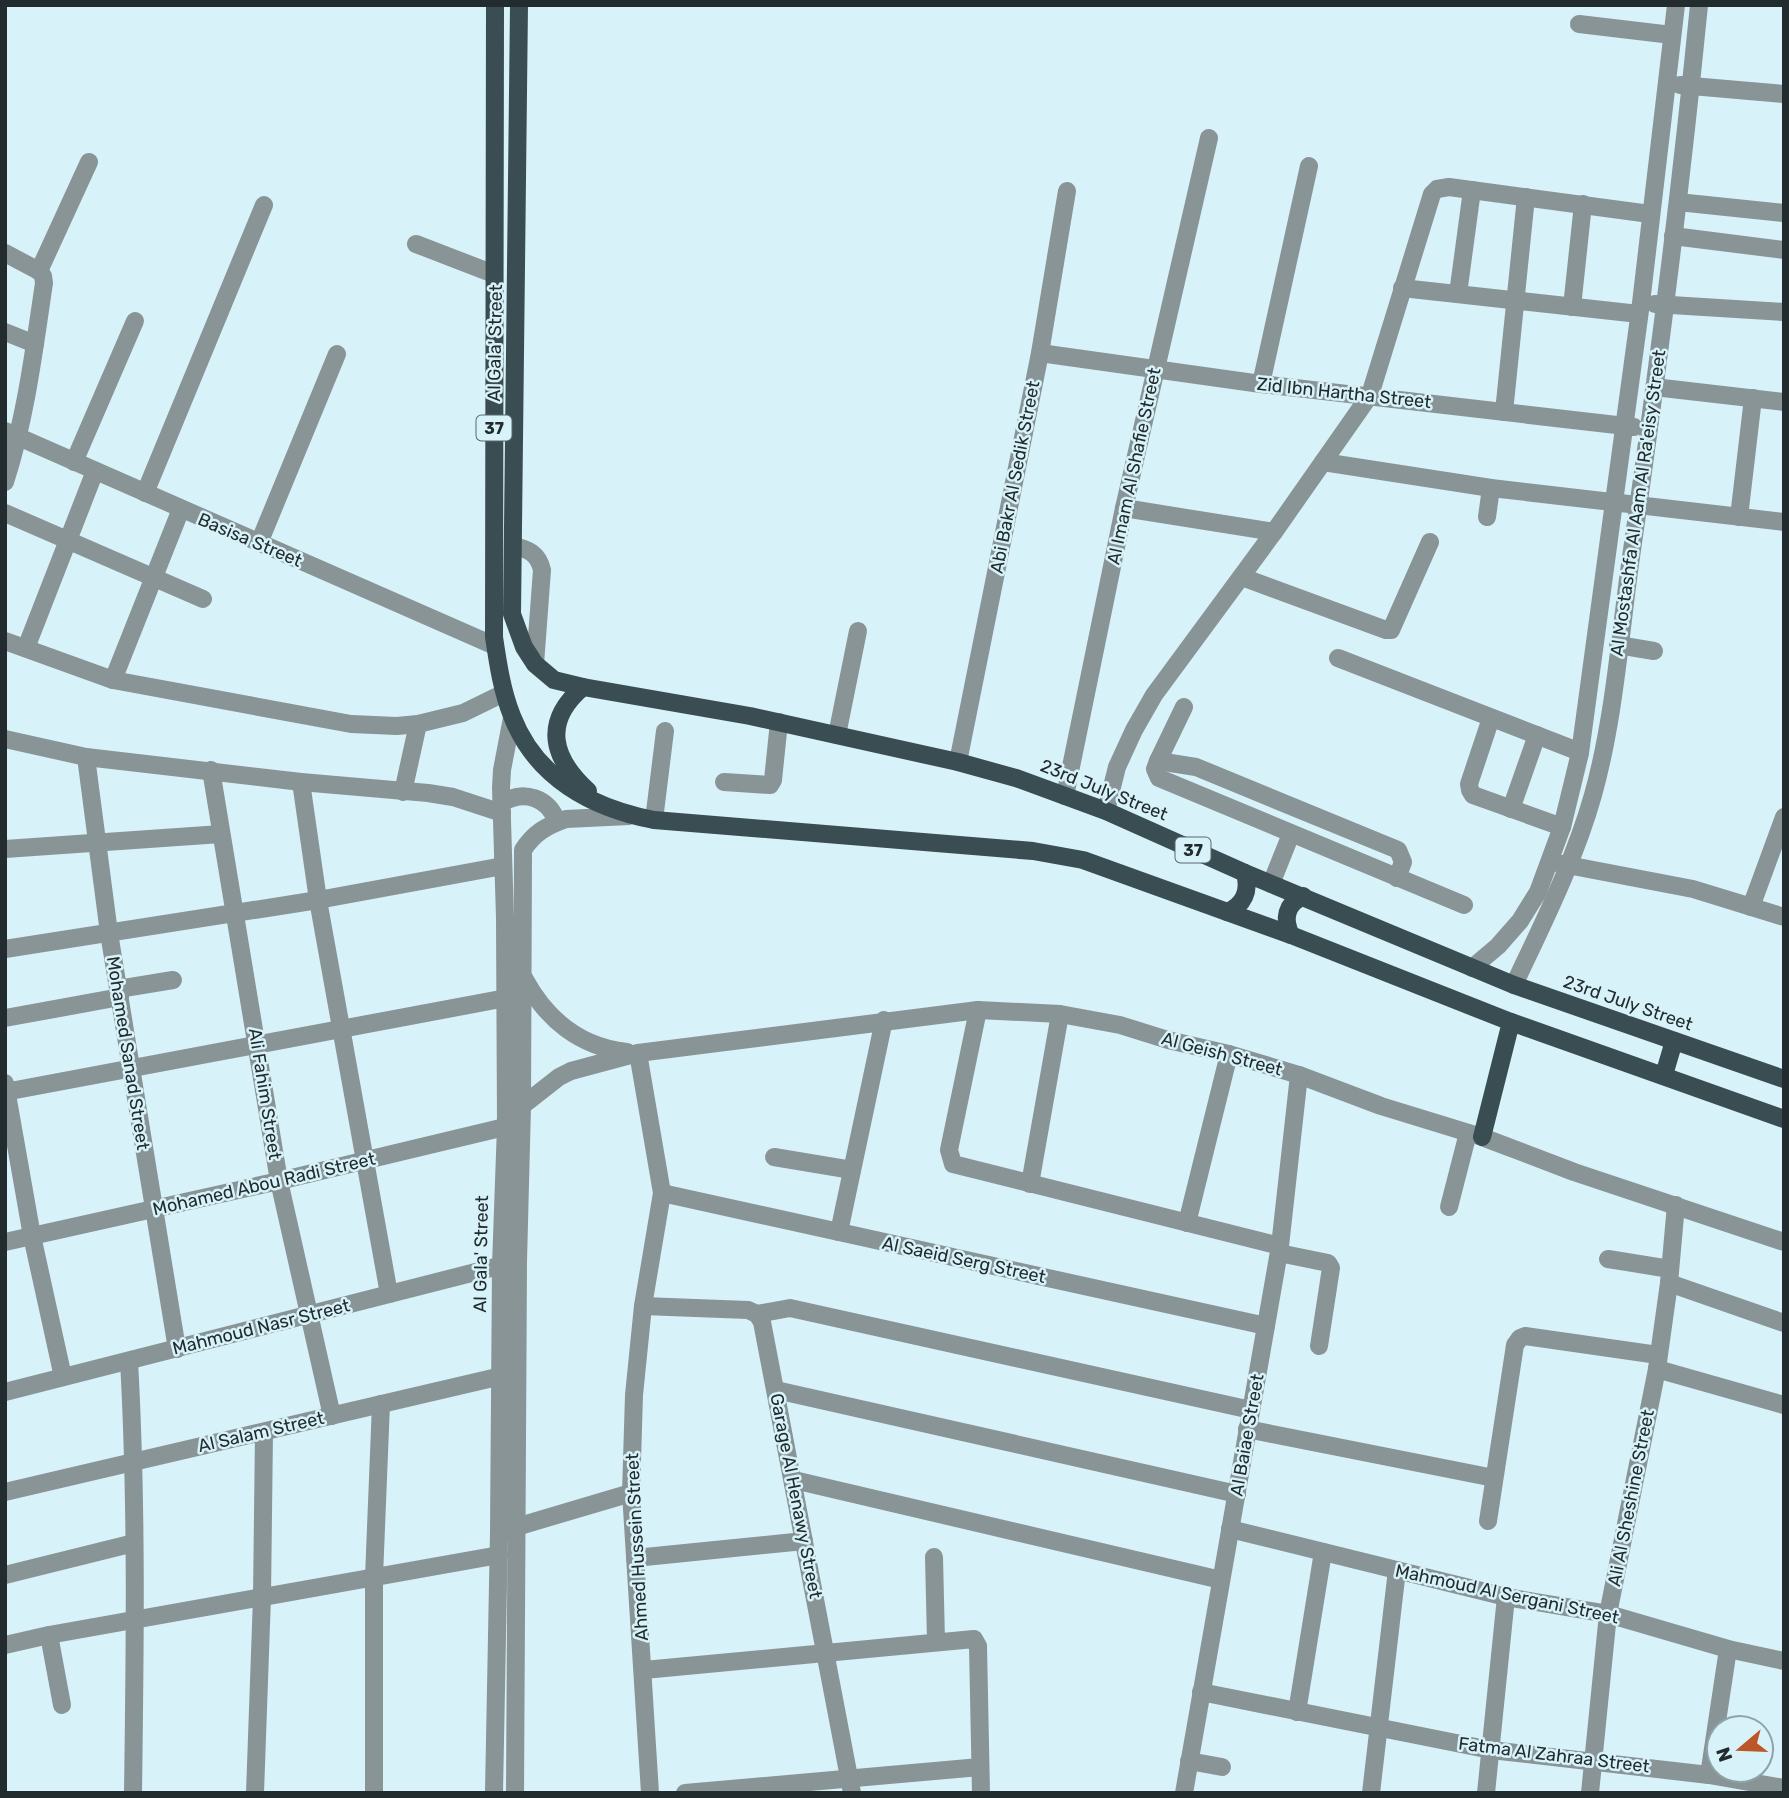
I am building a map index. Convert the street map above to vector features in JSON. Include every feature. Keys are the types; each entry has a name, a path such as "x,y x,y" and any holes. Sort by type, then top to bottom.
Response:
{"main road":[{"name":"Al Gala' Street","path":"495,5 495,646 512,718 533,754 556,780 603,805"},
{"name":"Al Gala' Street","path":"519,5 512,614 524,647 535,664"},
{"path":"495,242 517,242"},
{"name":"37","path":"535,664 554,680 583,687"},
{"path":"583,687 571,697 558,723 558,752 573,777 603,805"},
{"name":"23rd July Street","path":"583,687 779,722 958,762 1016,778 1105,811 1245,873 1514,985 1784,1079"},
{"name":"37","path":"603,805 629,816 654,820 1051,853 1083,860 1292,934 1511,1022 1784,1119"},
{"path":"1227,912 1234,909 1245,897 1245,873"},
{"path":"1292,934 1286,920 1287,912 1296,900 1303,896"},
{"path":"1475,1135 1511,1022"},
{"path":"1664,1075 1674,1041"}],"street":[{"name":"Al Mostashfa Al Aam Al Ra'eisy Street","path":"1472,968 1498,946 1520,921 1538,892 1562,827 1580,752 1625,426 1676,5"},
{"name":"Al Mostashfa Al Aam Al Ra'eisy Street","path":"1514,985 1569,866 1602,757 1649,427 1678,202 1699,5"},
{"path":"1579,24 1695,46"},
{"path":"1666,83 1784,94"},
{"name":"Al Imam Al Shafie Street","path":"1065,796 1124,508 1209,138"},
{"path":"39,271 89,162"},
{"path":"1261,384 1309,166"},
{"path":"1105,811 1117,767 1154,695 1242,577 1370,395 1432,194 1443,187 1650,214"},
{"path":"1458,294 1472,190"},
{"name":"Abi Bakr Al Sedik Street","path":"958,762 1040,354 1067,191"},
{"path":"1504,412 1526,197"},
{"path":"1678,202 1784,213"},
{"path":"1572,307 1583,204"},
{"path":"145,493 264,205"},
{"path":"1673,236 1784,250"},
{"path":"416,244 495,274"},
{"path":"5,254 39,271 44,283 35,344 12,434 5,482"},
{"path":"1402,288 1572,307 1640,308 1664,304 1784,313"},
{"path":"74,462 135,321"},
{"path":"5,332 35,344"},
{"path":"259,543 337,354"},
{"name":"Zid Ibn Hartha Street","path":"1040,354 1261,384 1649,427"},
{"path":"1654,387 1784,402"},
{"path":"1738,517 1754,398"},
{"name":"Basisa Street","path":"12,434 495,646"},
{"path":"1323,462 1492,488 1784,522"},
{"path":"26,648 94,471"},
{"path":"1487,517 1492,488"},
{"path":"1124,508 1274,532"},
{"path":"113,680 180,509"},
{"path":"5,513 204,600"},
{"path":"1242,577 1391,630 1430,542"},
{"path":"513,545 537,556 542,570 535,664"},
{"path":"837,735 858,631"},
{"path":"1598,631 1654,651"},
{"path":"5,640 113,680 351,724 418,724 463,713 504,693"},
{"path":"1338,658 1580,752"},
{"path":"1184,707 1157,761 1155,769 1158,778 1464,905"},
{"name":"Al Gala' Street","path":"512,718 502,770 502,808 506,998 516,1118"},
{"path":"1491,718 1469,785 1470,790 1473,794 1562,827"},
{"path":"724,782 770,785 773,780 779,722"},
{"path":"402,792 418,724"},
{"path":"654,820 665,731"},
{"path":"1511,809 1536,735"},
{"path":"5,740 86,757 453,797 502,808 514,797 535,797 551,810 557,822"},
{"name":"Mohamed Sanad Street","path":"86,757 109,933 177,1349"},
{"path":"1157,761 1196,767 1398,850 1404,862 1397,878"},
{"name":"Ali Fahim Street","path":"211,770 279,1181 332,1416"},
{"path":"301,782 318,900 389,1294"},
{"path":"1271,884 1283,831 1285,803"},
{"name":"Al Gala' Street","path":"515,1793 508,1530 509,1264 523,976 523,850 534,834 557,822 629,816"},
{"path":"1751,907 1784,817"},
{"path":"1337,853 1346,829"},
{"path":"5,849 221,834"},
{"path":"1551,861 1693,889 1784,917"},
{"path":"5,949 318,900 503,866"},
{"name":"Al Geish Street","path":"523,976 534,998 569,1032 590,1043 638,1053"},
{"path":"5,1018 173,980"},
{"path":"63,1377 32,1236 6,1089 131,1069 506,998"},
{"path":"978,1010 949,1156 957,1166 1186,1223 1328,1263 1331,1268 1319,1346"},
{"name":"Al Geish Street","path":"516,1118 559,1077 570,1071 638,1053 978,1010 1060,1014 1120,1026 1299,1075 1381,1106 1475,1135 1574,1172 1784,1242"},
{"path":"1030,1184 1060,1014"},
{"path":"839,1232 884,1020"},
{"name":"Ahmed Hussein Street","path":"638,1053 662,1193 643,1306 634,1395 631,1493 650,1793"},
{"path":"1186,1223 1229,1054"},
{"name":"Al Baiae Street","path":"1184,1793 1280,1250 1299,1075"},
{"name":"Mohamed Abou Radi Street","path":"5,1242 366,1161 516,1118"},
{"path":"1449,1207 1475,1135"},
{"path":"774,1157 852,1170"},
{"name":"Al Saeid Serg Street","path":"662,1193 1266,1326"},
{"name":"Ali Al Sheshine Street","path":"1590,1793 1608,1614 1657,1362 1670,1276 1675,1205"},
{"path":"1608,1259 1670,1276 1784,1323"},
{"name":"Mahmoud Nasr Street","path":"5,1392 509,1264"},
{"path":"643,1306 748,1310 757,1314 790,1308 1251,1410"},
{"name":"Garage Al Henawy Street","path":"757,1314 765,1331 850,1786"},
{"path":"1488,1521 1516,1345 1520,1338 1525,1336 1657,1362 1784,1405"},
{"path":"129,1361 135,1462 133,1793"},
{"name":"Al Salam Street","path":"5,1492 509,1374"},
{"path":"776,1390 1237,1494"},
{"path":"374,1793 374,1577 381,1404"},
{"path":"1247,1429 1494,1478"},
{"path":"255,1793 262,1597 264,1432"},
{"path":"794,1480 1221,1580"},
{"path":"508,1530 631,1493"},
{"name":"Mahmoud Al Sergani Street","path":"1230,1529 1506,1597 1608,1614 1784,1661"},
{"name":"Al Gala' Street","path":"494,1793 499,1555 508,1530"},
{"path":"635,1558 804,1541"},
{"path":"5,1575 33,1577 134,1543"},
{"path":"1297,1712 1323,1552"},
{"path":"5,1645 499,1555"},
{"path":"934,1558 936,1641"},
{"path":"1371,1793 1397,1570"},
{"path":"1486,1793 1506,1597"},
{"path":"49,1635 62,1705"},
{"path":"643,1670 970,1638 976,1641 978,1646 981,1793"},
{"path":"1718,1714 1728,1648"},
{"name":"Fatma Al Zahraa Street","path":"1201,1692 1491,1750 1705,1774"},
{"path":"1189,1761 1222,1766"},
{"path":"685,1793 850,1786 980,1767"},
{"name":"Fatma Al Zahraa Street","path":"1739,1786 1784,1788"}]}
